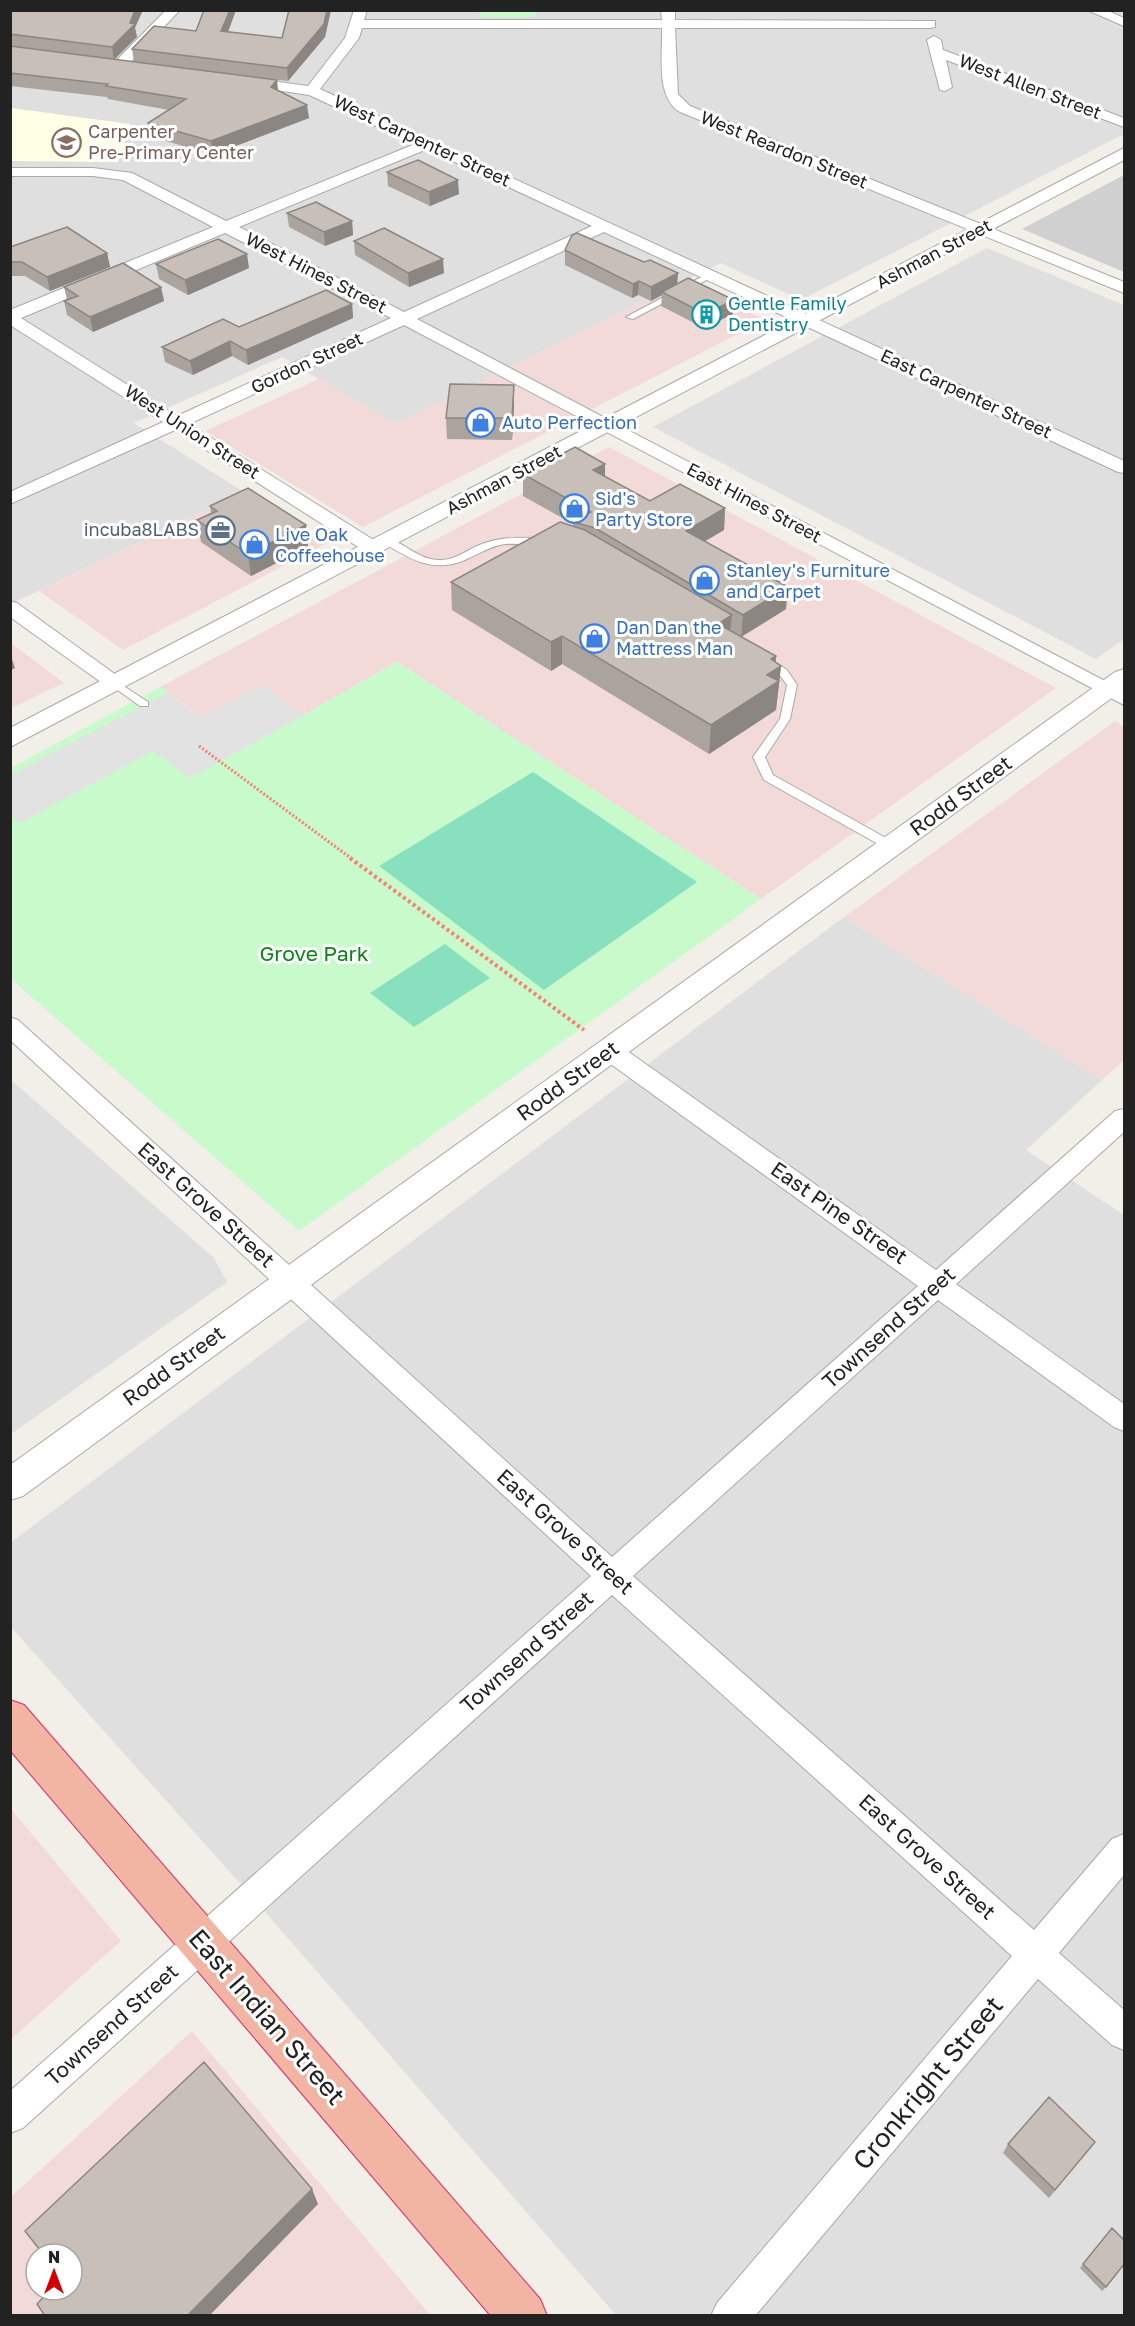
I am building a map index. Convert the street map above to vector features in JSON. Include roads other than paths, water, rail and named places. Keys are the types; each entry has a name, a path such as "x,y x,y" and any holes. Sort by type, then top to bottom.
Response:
{"highway":[{"name":"East Indian Street","path":"10,1719 523,2316"}],"street":[{"path":"119,66 174,10"},
{"path":"1093,10 1125,21"},
{"path":"312,91 348,45 359,17 928,17 945,87"},
{"name":"West Reardon Street","path":"668,17 671,94 678,105 1125,288"},
{"name":"West Allen Street","path":"936,52 1125,123"},
{"path":"103,64 142,69"},
{"name":"West Carpenter Street","path":"224,79 312,91 806,321"},
{"path":"10,317 428,144"},
{"name":"Ashman Street","path":"10,739 1125,153"},
{"name":"West Hines Street","path":"10,172 121,175 225,227 250,237 607,426"},
{"name":"Gordon Street","path":"10,499 603,226"},
{"name":"West Union Street","path":"10,317 380,545"},
{"name":"East Carpenter Street","path":"806,321 1125,468"},
{"name":"East Hines Street","path":"607,426 1119,689"},
{"path":"10,607 116,684"},
{"name":"Rodd Street","path":"10,1485 891,846 1119,689"},
{"name":"East Grove Street","path":"17,1041 290,1282 612,1576 1125,2033"},
{"name":"East Pine Street","path":"610,1051 1125,1419"},
{"name":"Townsend Street","path":"10,2115 1125,1118"},
{"name":"Cronkright Street","path":"730,2316 1125,1850"}],"lane":[{"path":"630,317 710,276"},
{"path":"380,545 433,564 447,563 490,544 513,541 555,543"},
{"path":"761,656 783,672 792,685 786,719 759,757 768,777 891,846"},
{"path":"116,684 144,704"}],"place":[{"name":"Carpenter Pre-Primary Center","path":"67,142"},
{"name":"Gentle Family Dentistry","path":"707,314"},
{"name":"Auto Perfection","path":"481,423"},
{"name":"Sid's Party Store","path":"574,509"},
{"name":"incuba8LABS","path":"220,530"},
{"name":"Live Oak Coffeehouse","path":"254,545"},
{"name":"Stanley's Furniture and Carpet","path":"705,581"},
{"name":"Dan Dan the Mattress Man","path":"595,638"}],"park label":[{"name":"Grove Park","path":"314,954"}]}
